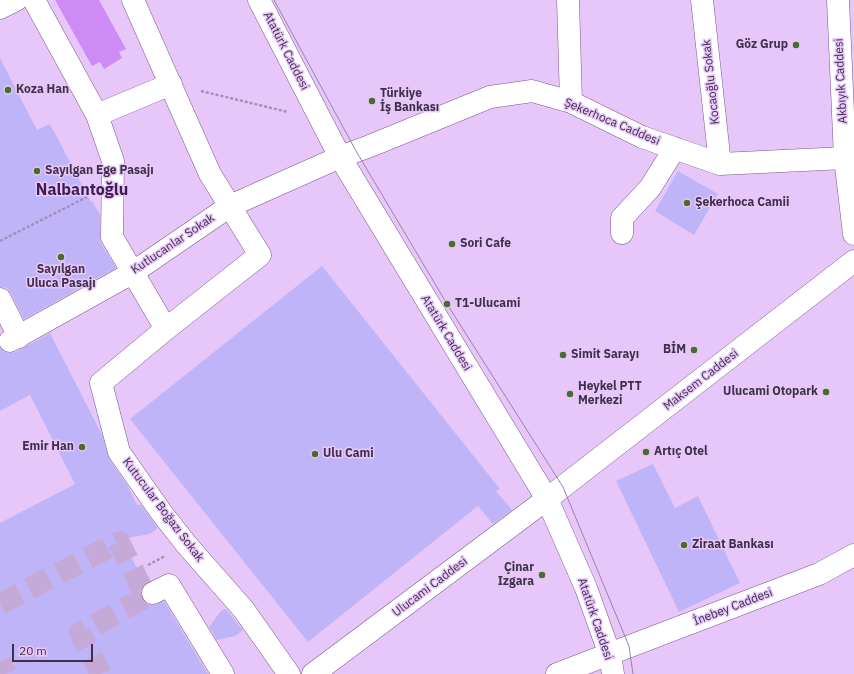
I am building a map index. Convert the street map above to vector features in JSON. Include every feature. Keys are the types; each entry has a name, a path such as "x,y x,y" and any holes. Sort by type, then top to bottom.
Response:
{"street":[{"path":"0,8 16,0"},
{"path":"34,0 97,115 113,161 112,237 166,329 260,254 210,174 134,0"},
{"name":"Atatürk Caddesi","path":"259,0 340,157 547,499 586,588 611,664"},
{"path":"568,0 572,102"},
{"name":"Kocaoğlu Sokak","path":"702,0 720,164"},
{"name":"Akbıyık Caddesi","path":"838,0 845,158 854,234"},
{"path":"97,115 171,84"},
{"name":"Şekerhoca Caddesi","path":"340,157 490,96 532,91 572,102 642,137 720,164 845,158"},
{"path":"622,234 622,218 650,188 675,148"},
{"name":"Kutlucanlar Sokak","path":"0,299 15,339 132,272 230,206 340,157"},
{"name":"Maksem Caddesi","path":"547,499 854,261"},
{"name":"Kutucular Boğazı Sokak","path":"166,329 101,383 119,452 161,512 244,610 289,674"},
{"name":"Ulucami Caddesi","path":"312,674 547,499"},
{"name":"İnebey Caddesi","path":"557,674 611,664 819,574 854,555"},
{"path":"152,593 168,585 224,674"}],"path":[{"path":"171,84 321,120"},
{"path":"0,241 113,183"}],"shaded area":[{"path":"55,0 99,0 126,49 119,52 122,58 104,69 100,62 92,66"}],"building":[{"path":"0,58 37,130 50,124 91,202 92,201 100,215 101,243 116,268 24,319 11,293 7,288 0,287"},
{"name":"Şekerhoca Camii","path":"678,171 718,194 694,235 655,211"},
{"name":"Ulu Cami","path":"322,266 500,489 496,491 512,510 493,524 478,506 308,642 130,419"},
{"path":"50,333 102,435 109,459 127,485 137,505 141,505 158,528 150,534 122,539 145,584 142,586 142,598 146,603 152,605 164,601 208,674 0,674 0,523 75,484 30,395 0,411 0,348 4,352 16,352"},
{"name":"Ziraat Bankası","path":"653,464 675,508 698,496 740,583 679,612 616,481"},
{"path":"224,609 226,609 243,630 235,636 217,640 209,627"}],"tunnel":[{"path":"0,604 119,542 146,597 80,633 101,674"},
{"path":"0,662 6,674"}],"tram line":[{"path":"274,0 356,151 447,304 563,487 629,646 633,674"}],"place":[{"name":"Göz Grup","path":"796,45"},
{"name":"Koza Han","path":"8,90"},
{"name":"Türkiye İş Bankası","path":"372,101"},
{"name":"Sayılgan Ege Pasajı","path":"37,171"},
{"name":"Şekerhoca Camii","path":"687,203"},
{"name":"Sori Cafe","path":"452,244"},
{"name":"Sayılgan Uluca Pasajı","path":"61,257"},
{"name":"T1-Ulucami","path":"447,304"},
{"name":"BİM","path":"694,350"},
{"name":"Simit Sarayı","path":"563,355"},
{"name":"Ulucami Otopark","path":"826,392"},
{"name":"Heykel PTT Merkezi","path":"570,394"},
{"name":"Emir Han","path":"82,447"},
{"name":"Artıç Otel","path":"646,452"},
{"name":"Ulu Cami","path":"315,454"},
{"name":"Ziraat Bankası","path":"684,545"},
{"name":"Çinar Izgara","path":"542,575"}],"district":[{"name":"Nalbantoğlu","path":"82,190"}]}
